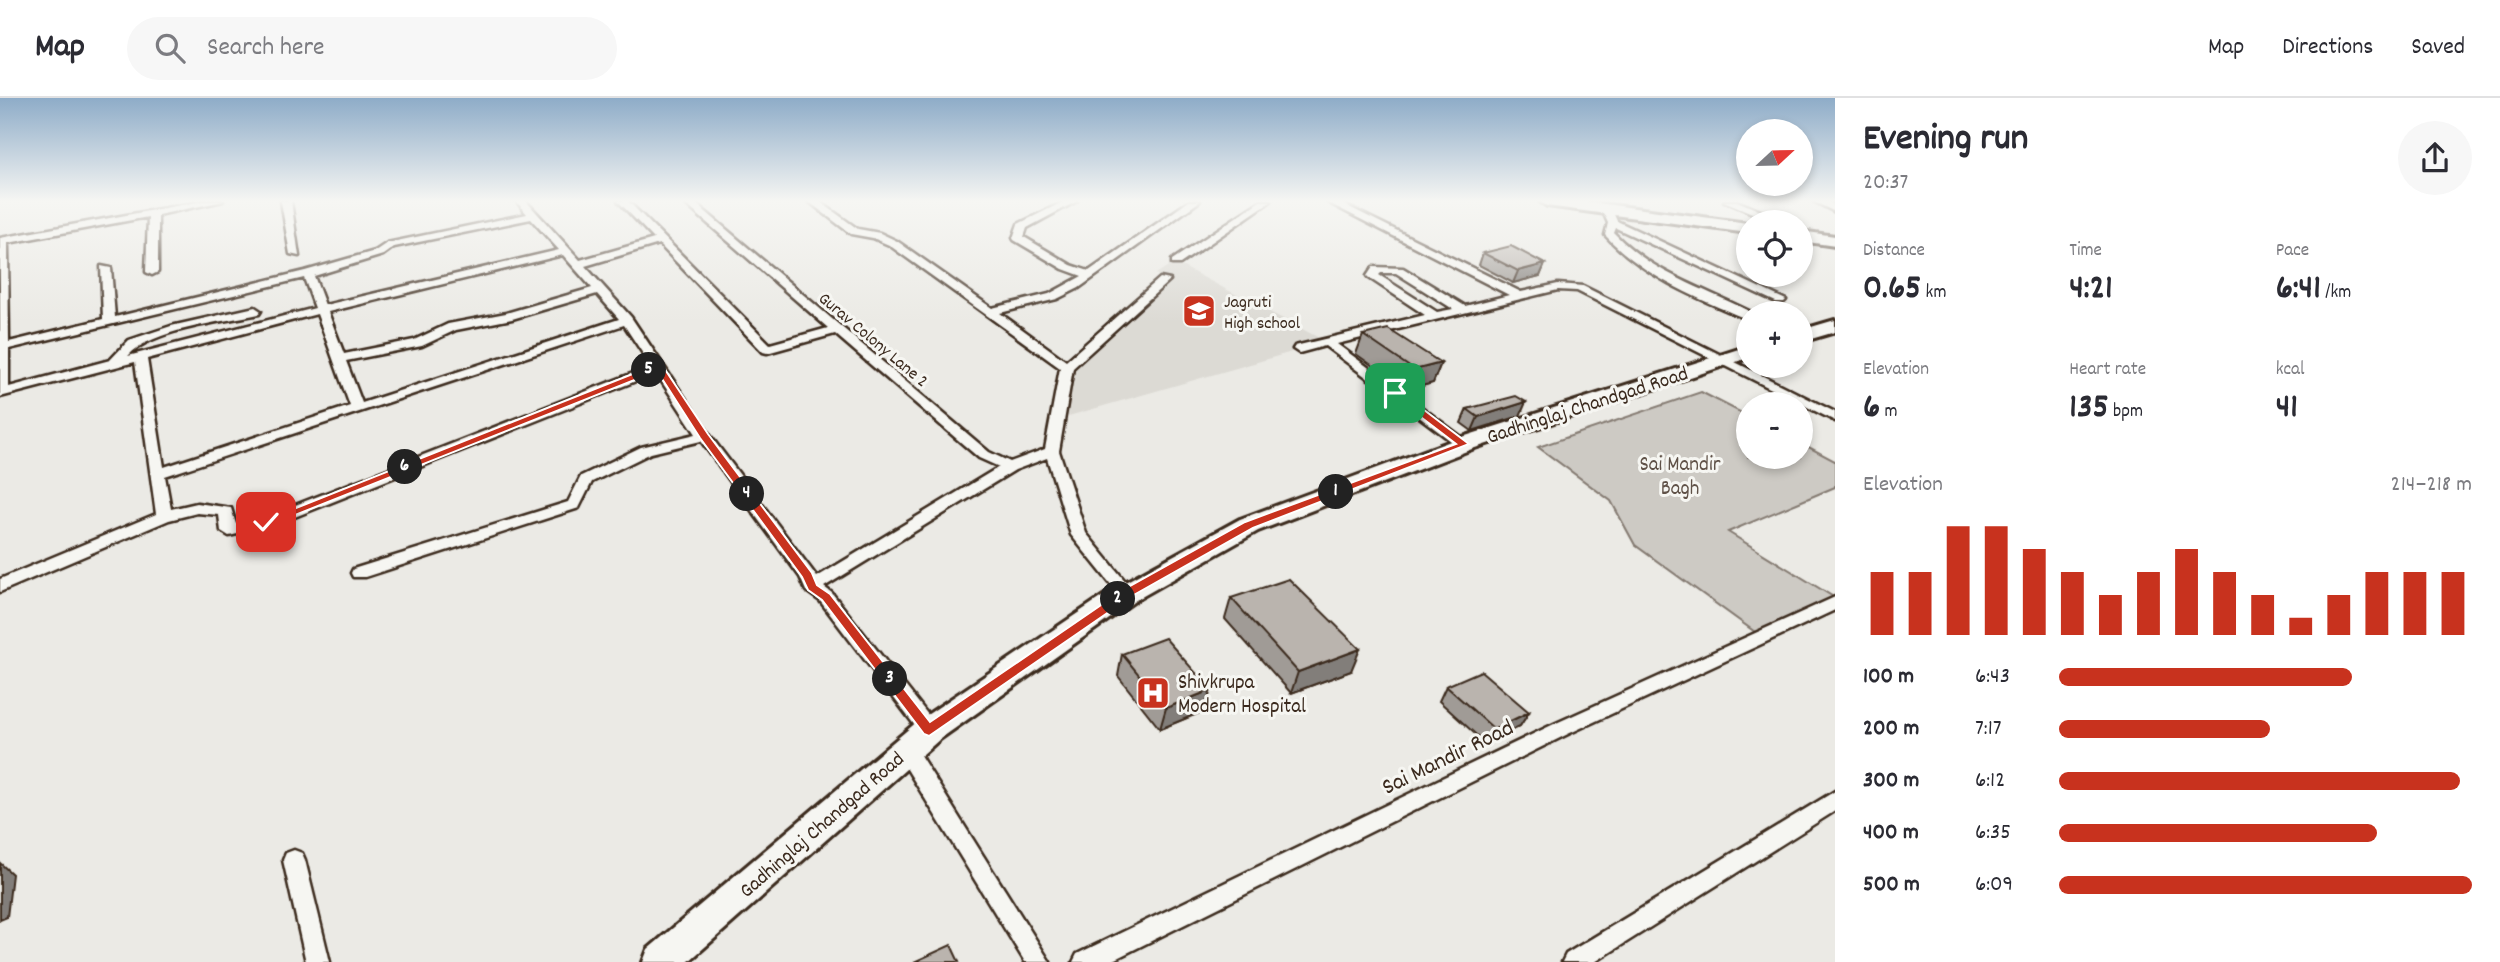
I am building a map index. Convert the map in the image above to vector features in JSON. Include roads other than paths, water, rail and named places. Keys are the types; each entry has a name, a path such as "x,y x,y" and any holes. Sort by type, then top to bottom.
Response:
{"main road":[{"path":"1813,332 1835,326"},
{"name":"Gadhinglaj Chandgad Road","path":"661,962 929,730 1127,593 1249,525 1464,444 1736,356"}],"street":[{"path":"2,241 1,393 320,310 567,251"},
{"path":"152,272 153,241"},
{"path":"293,241 295,254"},
{"path":"2,347 308,274 413,241"},
{"path":"559,241 598,290 627,320 704,436 808,576 812,587 826,597 929,730"},
{"path":"578,264 658,241"},
{"path":"664,241 767,349 835,330"},
{"name":"Gurav Colony Lane 2","path":"733,241 984,455 1010,467"},
{"path":"890,241 1067,368"},
{"path":"1024,241 1067,267 1090,275"},
{"path":"991,312 1053,297 1138,241"},
{"path":"1176,262 1207,241"},
{"path":"1410,241 1519,296"},
{"path":"1615,241 1620,248 1699,295 1736,310"},
{"path":"1663,241 1780,300"},
{"path":"105,268 109,321"},
{"path":"1435,316 1373,276 1377,269 1399,270 1463,310"},
{"path":"308,274 358,410"},
{"path":"1127,593 1079,535 1052,451 1067,368 1164,280"},
{"path":"1299,349 1558,287 1579,288 1835,417"},
{"path":"340,359 418,343 452,327 508,316 598,290"},
{"path":"115,363 133,343 174,329 255,311"},
{"path":"158,474 627,320"},
{"path":"1327,342 1464,444"},
{"path":"140,356 164,516"},
{"path":"0,586 164,516 197,508 226,511 229,531 266,522 659,367"},
{"path":"359,573 574,505 586,479 646,450 704,436"},
{"path":"812,587 1010,467 1052,451"},
{"name":"Sai Mandir Road","path":"1085,962 1561,729 1835,603"},
{"path":"906,750 1038,962"},
{"path":"1574,962 1835,800"},
{"path":"294,860 318,962"}],"place":[{"name":"Jagruti High school","path":"1199,311"},
{"name":"Shivkrupa Modern Hospital","path":"1153,693"}],"park label":[{"name":"Sai Mandir Bagh","path":"1680,475"}]}
